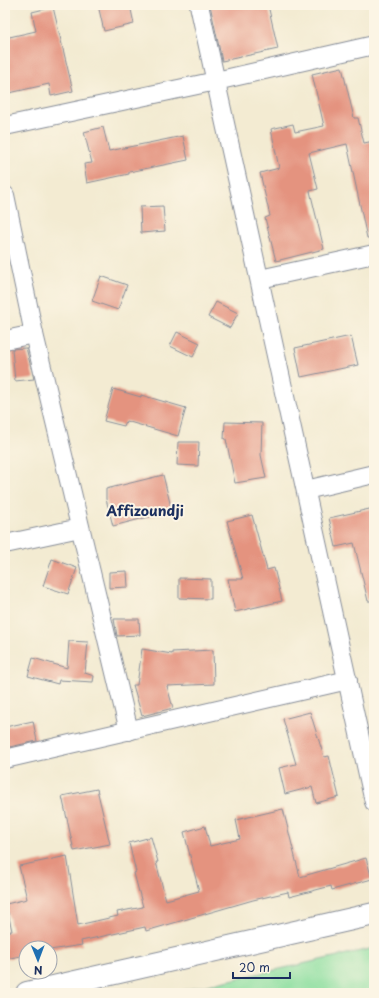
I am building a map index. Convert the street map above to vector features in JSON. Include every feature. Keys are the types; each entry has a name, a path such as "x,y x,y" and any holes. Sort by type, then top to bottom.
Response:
{"street":[{"path":"199,5 374,802"},
{"path":"5,126 216,81 374,45"},
{"path":"5,195 34,334 129,731"},
{"path":"260,279 374,254"},
{"path":"5,340 34,334"},
{"path":"306,490 374,474"},
{"path":"5,544 80,528"},
{"path":"5,759 348,680"},
{"path":"26,993 374,914"}],"green space":[{"path":"374,948 374,993 172,993"}],"building":[{"path":"98,5 130,5 134,24 104,31"},
{"path":"210,5 268,5 278,49 222,61"},
{"path":"53,7 73,91 51,96 49,84 5,94 5,38 36,31 32,12"},
{"path":"342,67 354,118 358,118 364,143 374,141 374,238 367,238 347,144 309,153 318,189 310,191 324,249 276,261 265,218 270,216 260,173 279,168 271,129 293,124 295,132 324,126 312,74"},
{"path":"103,127 109,151 183,136 188,160 129,172 129,174 87,183 84,164 92,163 84,132"},
{"path":"163,206 165,231 141,233 140,207"},
{"path":"101,276 127,285 118,310 92,301"},
{"path":"216,302 238,313 230,328 208,317"},
{"path":"177,332 200,343 193,357 170,346"},
{"path":"351,336 358,365 301,377 295,348"},
{"path":"26,348 34,379 15,381 12,349"},
{"path":"113,389 141,397 141,395 186,408 178,436 126,421 124,426 104,421"},
{"path":"225,422 262,423 261,455 266,478 235,483 226,439 224,439"},
{"path":"178,442 199,442 198,466 177,465"},
{"path":"163,475 172,511 113,526 106,499 106,489"},
{"path":"374,508 374,601 368,601 354,543 336,547 329,518"},
{"path":"252,515 267,570 274,568 282,601 235,612 228,579 243,579 227,521"},
{"path":"52,559 77,568 68,594 43,586"},
{"path":"127,571 128,587 109,588 109,572"},
{"path":"179,578 211,579 211,599 179,598"},
{"path":"114,619 139,619 140,635 117,636"},
{"path":"69,641 88,642 85,673 94,676 93,682 59,680 58,684 28,676 33,658 67,668"},
{"path":"142,649 172,654 172,652 213,650 214,684 167,686 173,708 142,716 133,685 137,685"},
{"path":"310,712 324,757 329,756 339,797 316,803 312,787 285,794 279,768 296,764 283,719"},
{"path":"33,721 37,741 5,748 5,727"},
{"path":"97,789 110,844 74,851 62,796"},
{"path":"283,809 300,877 366,858 372,879 332,890 331,886 289,897 288,892 253,900 146,931 145,927 81,941 82,945 58,949 58,940 18,940 18,957 5,959 5,932 12,931 6,904 27,899 19,866 67,856 78,925 118,916 117,912 143,907 134,873 136,872 129,843 151,837 166,900 199,891 184,832 205,826 210,846 240,839 236,820"}],"district":[{"name":"Affizoundji","path":"145,510"}]}
